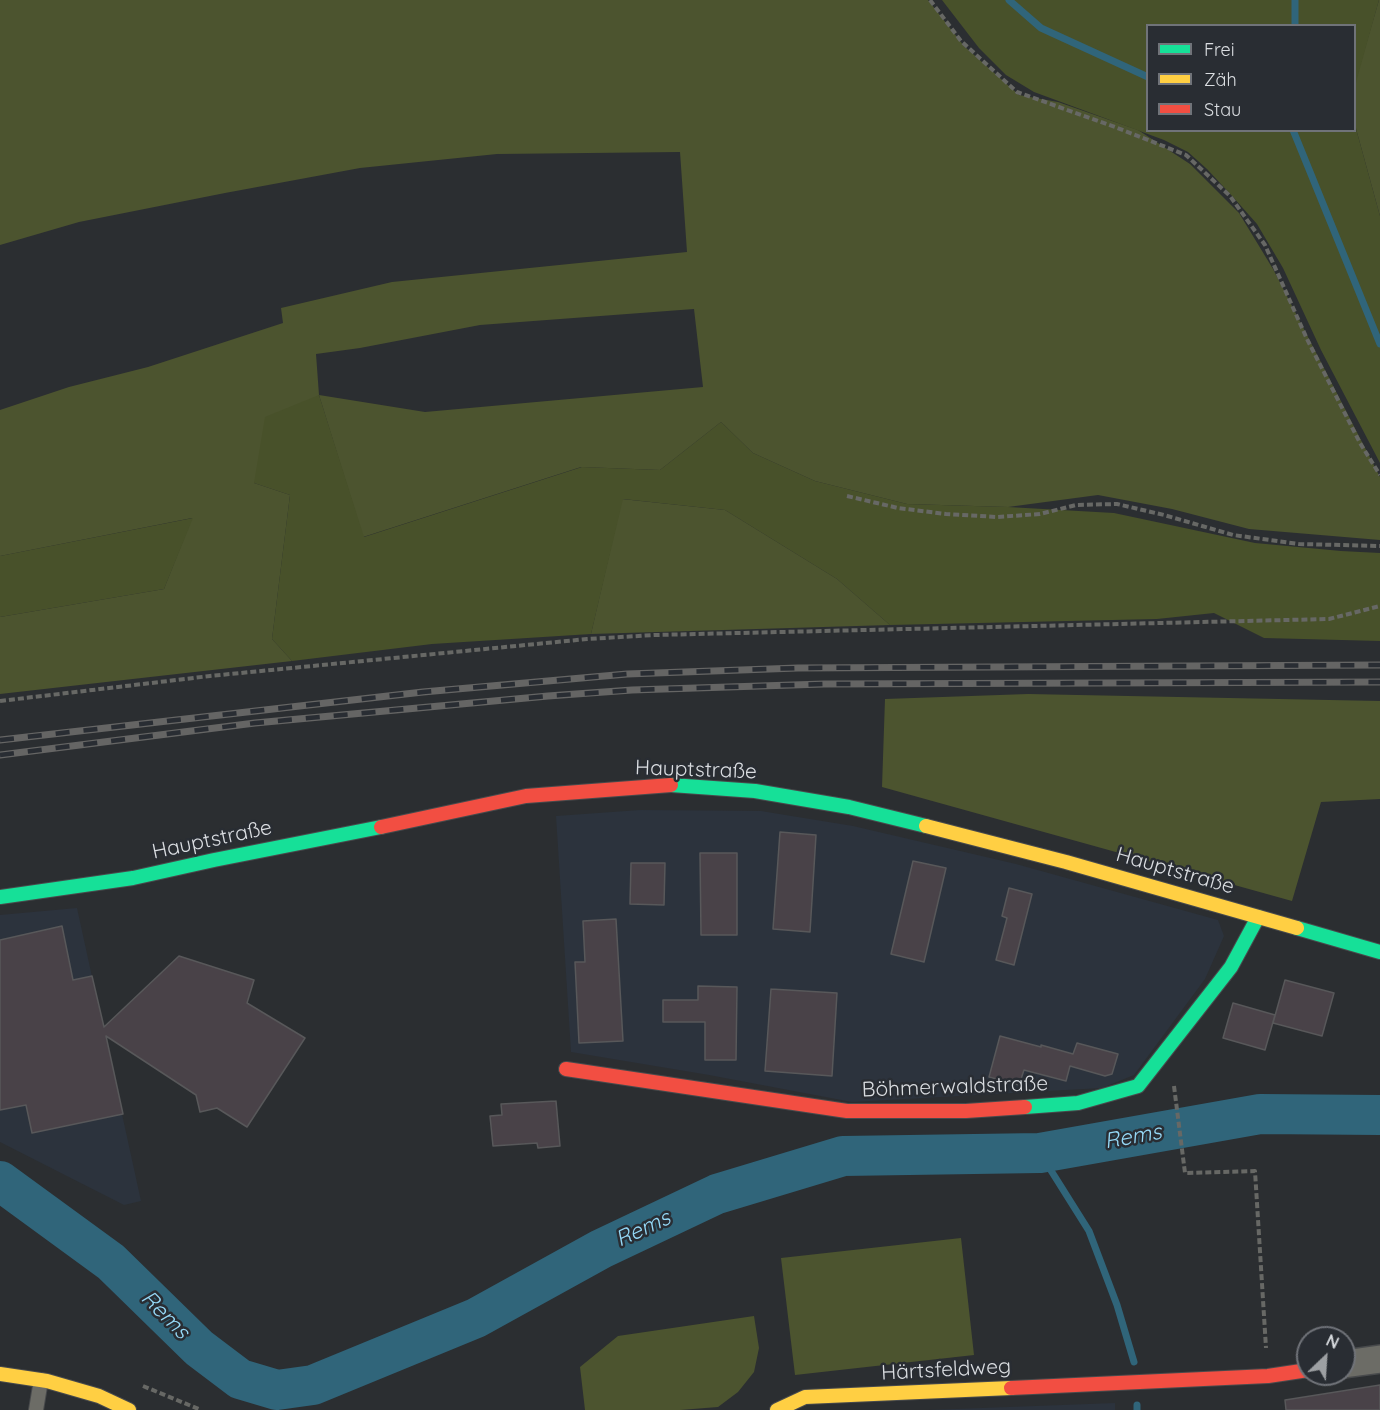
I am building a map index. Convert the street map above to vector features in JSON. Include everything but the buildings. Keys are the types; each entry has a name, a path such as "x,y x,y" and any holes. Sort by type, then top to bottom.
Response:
{"street":[{"name":"Hauptstraße","path":"0,897 133,878 526,796 664,785 755,792 849,807 1066,862 1380,952"},
{"name":"Böhmerwaldstraße","path":"566,1069 847,1112 966,1111 1078,1103 1138,1086 1231,967 1258,917"},
{"path":"1356,1362 1380,1359"},
{"name":"Härtsfeldweg","path":"777,1410 805,1397 1268,1376 1296,1372"},
{"path":"0,1374 41,1380 99,1396 129,1410"}],"lane":[{"path":"36,1410 41,1380"}],"path":[{"path":"930,0 961,41 1017,92 1186,155 1230,196 1264,245 1307,339 1360,443 1380,476"},
{"path":"847,496 898,508 997,517 1040,514 1076,505 1117,504 1233,535 1299,544 1380,546"},
{"path":"0,701 199,678 587,639 656,635 1329,619 1380,606"},
{"path":"1177,1116 1185,1173 1255,1172 1268,1376"},
{"path":"138,1383 201,1410"}],"shaded area":[{"path":"640,810 761,811 853,826 1016,864 1218,920 1224,936 1205,979 1134,1075 1102,1088 852,1102 571,1052 556,816"},
{"path":"77,908 141,1201 124,1205 0,1142 0,915"},
{"path":"1115,1403 1115,1410 929,1410"}],"green space":[{"path":"0,0 928,0 964,46 1019,95 1058,102 1138,130 1190,164 1239,213 1273,269 1380,477 1380,540 1249,529 1172,509 1098,495 1008,507 907,504 815,481 753,453 721,422 660,470 581,467 363,537 319,395 254,483 290,495 272,639 292,661 0,694 0,617 164,589 192,518 0,556 0,410 69,387 148,367 283,323 281,308 392,282 687,252 680,152 497,154 360,168 79,222 0,245","holes":["694,309 703,387 425,412 319,395 316,354 480,325"]},
{"path":"942,0 1379,0 1356,82 1356,24 1146,24 1146,132 1356,132 1356,129 1380,216 1380,463 1321,350 1283,268 1257,224 1207,169 1188,152 1164,140 1034,92 1006,75 979,48"},
{"path":"1380,0 1380,216 1356,129 1356,79"},
{"path":"319,395 364,537 582,467 660,470 721,422 753,453 815,481 907,504 1114,513 1255,543 1380,553 1380,641 1264,638 1214,613 1157,619 890,625 837,579 725,510 623,499 591,634 432,644 292,661 272,639 290,495 254,483 265,417"},
{"path":"622,499 725,510 837,579 890,625 591,634"},
{"path":"193,518 164,589 0,617 0,556"},
{"path":"1028,694 1380,701 1380,799 1321,802 1292,901 882,787 885,699"},
{"path":"961,1238 974,1355 795,1375 781,1258"},
{"path":"754,1316 759,1348 754,1372 738,1392 718,1407 680,1410 585,1410 580,1367 618,1336"}],"waterway":[{"path":"1009,0 1041,28 1146,76"},
{"path":"1295,0 1295,24"},
{"path":"1294,132 1380,344"},
{"name":"Rems","path":"0,1181 111,1262 199,1348 240,1379 277,1390 313,1385 476,1318 601,1249 717,1194 843,1156 1040,1153 1260,1114 1380,1115"},
{"path":"1040,1153 1089,1231 1117,1305 1134,1362"},
{"path":"1137,1405 1137,1410"}],"railway":[{"path":"0,740 423,692 627,674 798,668 1380,665"},
{"path":"0,755 255,723 632,690 824,684 1380,682"}],"traffic: fast":[{"path":"671,785 755,791 849,807 926,826"},
{"path":"0,897 133,878 381,827"},
{"path":"1025,1107 1078,1103 1138,1086 1231,967 1258,917"},
{"path":"1297,928 1380,952"}],"traffic: slow":[{"path":"926,826 1066,862 1297,928"},
{"path":"0,1374 47,1381 99,1396 129,1410"},
{"path":"777,1410 805,1397 1011,1388"}],"traffic: jam":[{"path":"381,827 526,796 671,785"},
{"path":"566,1069 847,1111 966,1111 1025,1107"},
{"path":"1011,1388 1268,1376 1296,1372"}]}
